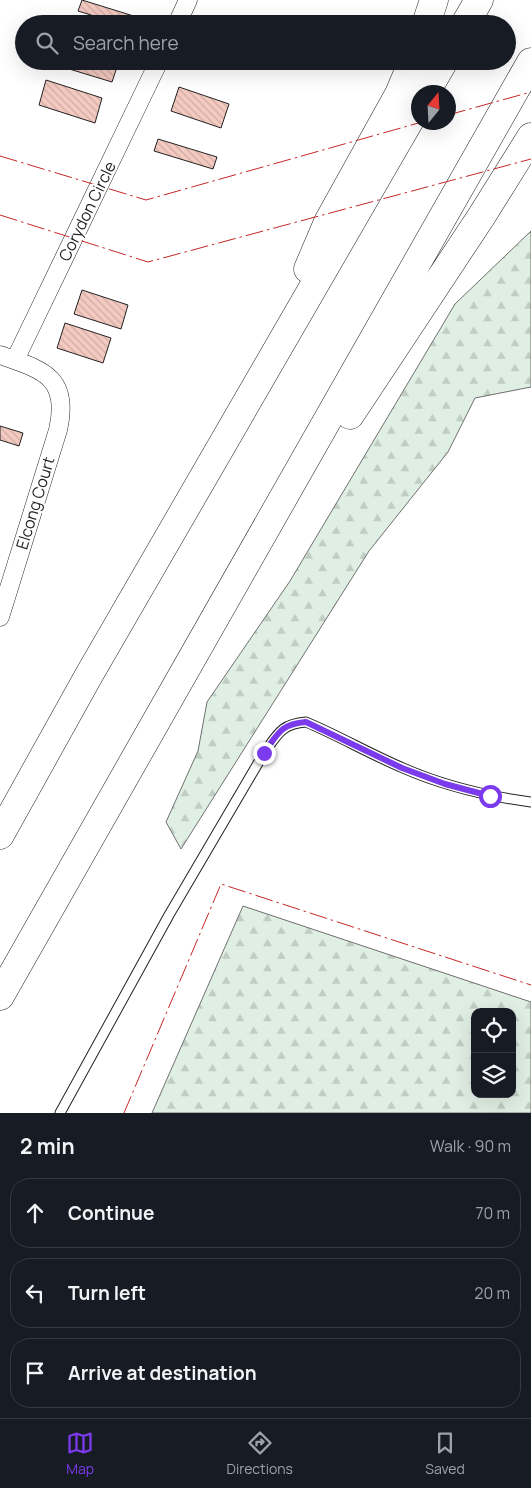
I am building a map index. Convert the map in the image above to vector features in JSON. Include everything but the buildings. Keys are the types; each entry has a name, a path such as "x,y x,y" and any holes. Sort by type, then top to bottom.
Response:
{"highway":[{"path":"429,15 434,0"},
{"path":"470,15 479,0"},
{"path":"0,996 531,62"},
{"path":"258,386 328,222 400,94 409,70"},
{"path":"430,85 439,70"},
{"path":"0,835 89,674 258,386 411,118"},
{"path":"233,588 390,354 531,137"}],"street":[{"path":"181,15 188,0"},
{"name":"Corydon Circle","path":"7,358 153,70"},
{"name":"Elcong Court","path":"0,617 58,430 62,407 58,389 48,376 37,369 7,358"}],"lane":[{"path":"60,1113 169,915 264,753 281,729 292,723 306,722 402,768 445,784 490,796 531,802"}],"green space":[{"path":"531,231 531,387 475,398 448,452 369,551 181,849 166,822 198,751 207,702 290,581 455,304"},
{"path":"243,906 531,1002 531,1113 152,1113"}],"power":[{"path":"456,113 531,92"},
{"path":"0,156 146,200 411,125"},
{"path":"0,215 148,262 531,159"},
{"path":"124,1113 221,884 531,985"}],"route":[{"path":"264,753 281,729 292,723 306,722 402,768 445,784 490,796"}]}
